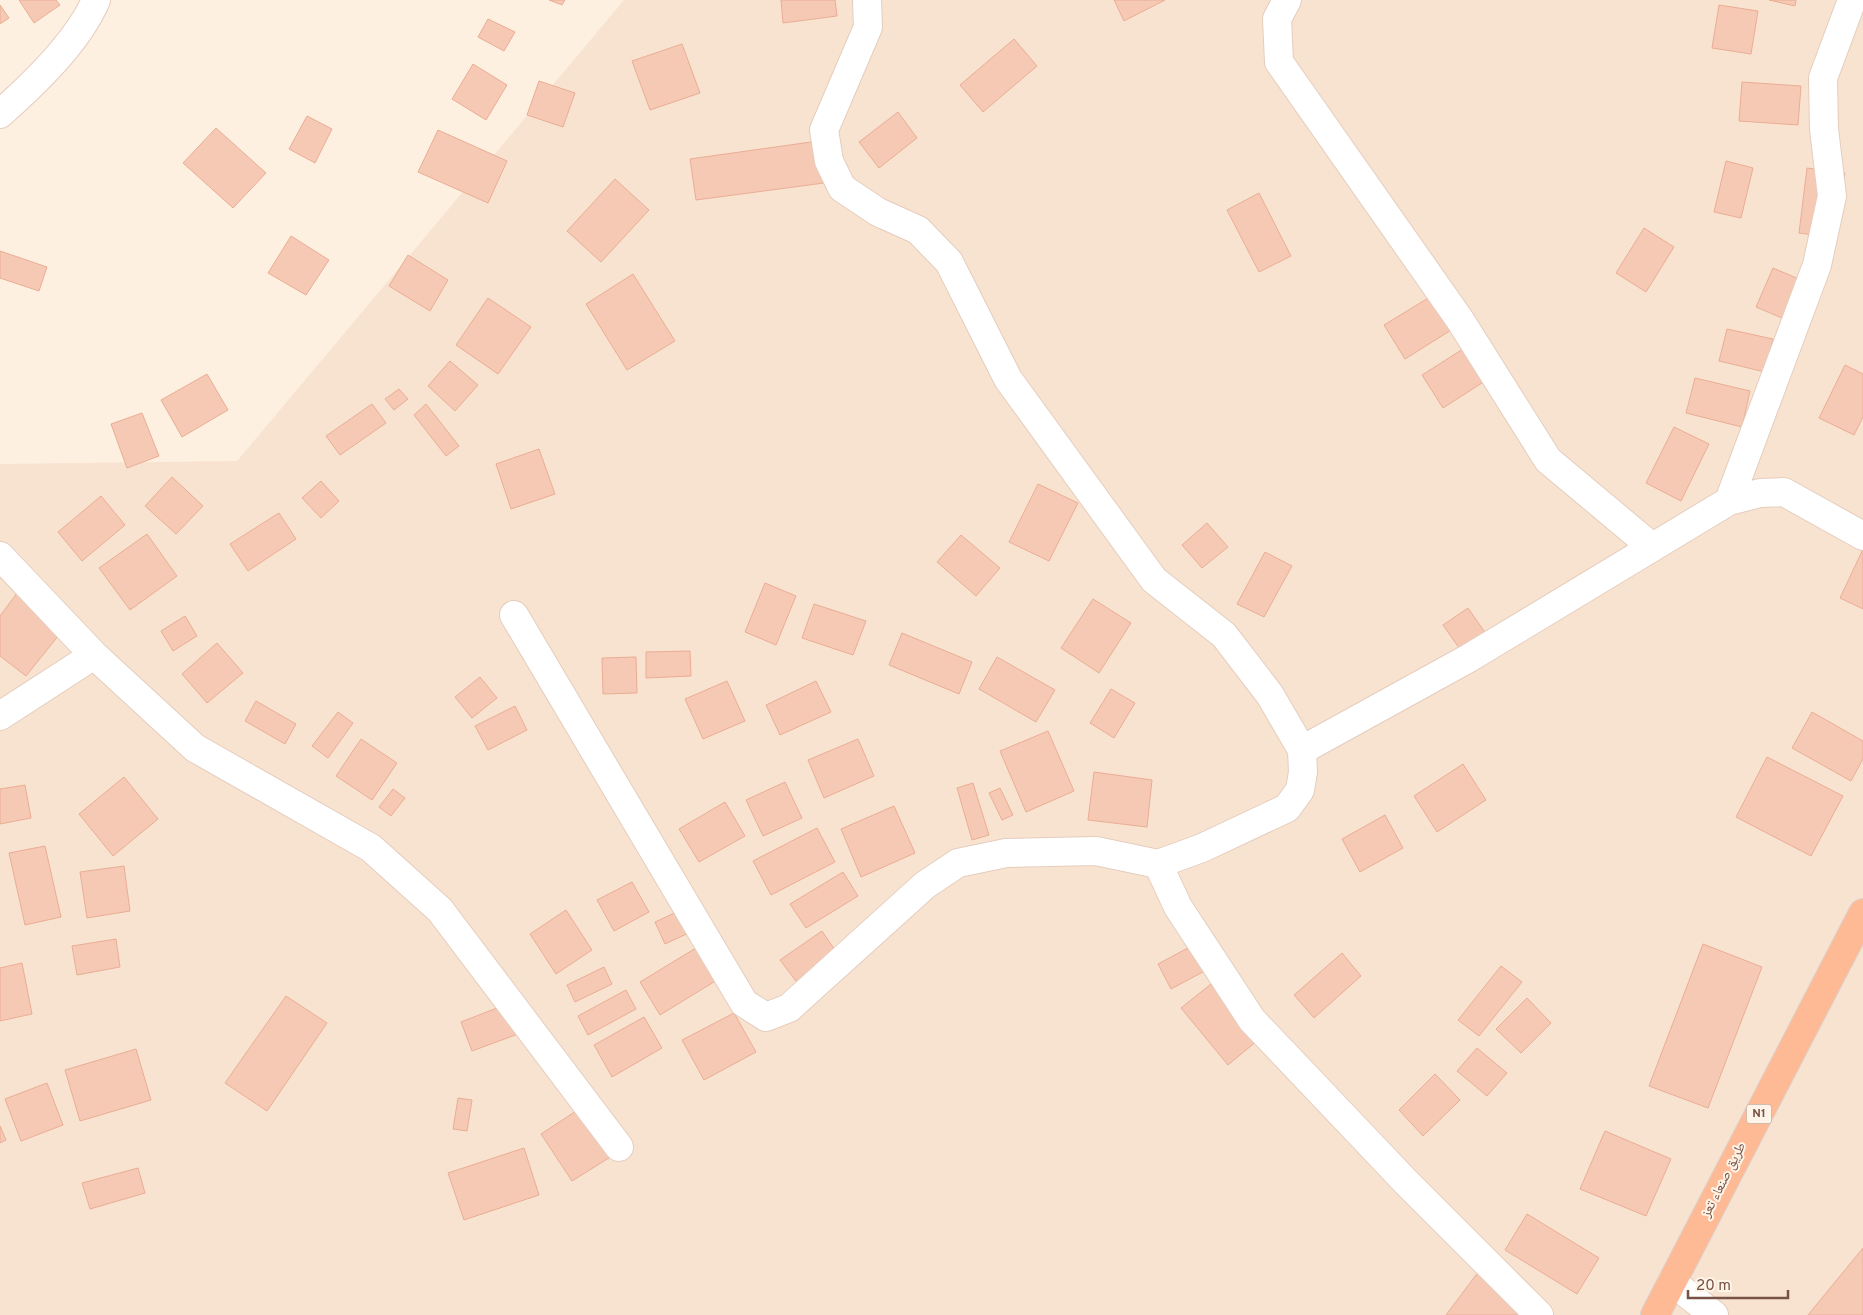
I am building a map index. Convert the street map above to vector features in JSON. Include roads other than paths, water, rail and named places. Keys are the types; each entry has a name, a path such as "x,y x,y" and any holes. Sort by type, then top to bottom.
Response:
{"highway":[{"name":"طريق صنعاء تعز","path":"1654,1315 1863,913"}],"street":[{"path":"0,114 36,83 90,14 96,0"},
{"path":"514,615 744,1003 766,1017 789,1008 925,885 958,863 1006,853 1096,851 1158,864 1202,848 1287,808 1300,790 1303,772 1302,750 1270,695 1224,634 1154,580 1008,379 948,262 918,230 878,212 842,188 829,162 824,130 868,27 867,0"},
{"path":"1287,0 1276,19 1279,62 1460,320 1548,460 1652,547"},
{"path":"1729,501 1817,265 1832,196 1824,130 1823,78 1852,0"},
{"path":"1302,750 1469,658 1729,501 1760,493 1784,492 1863,536"},
{"path":"0,556 94,655 195,748 371,848 440,910 620,1147"},
{"path":"0,716 94,655"},
{"path":"1158,864 1178,908 1252,1020 1406,1182 1539,1315"},
{"path":"1672,1282 1714,1315"}]}
